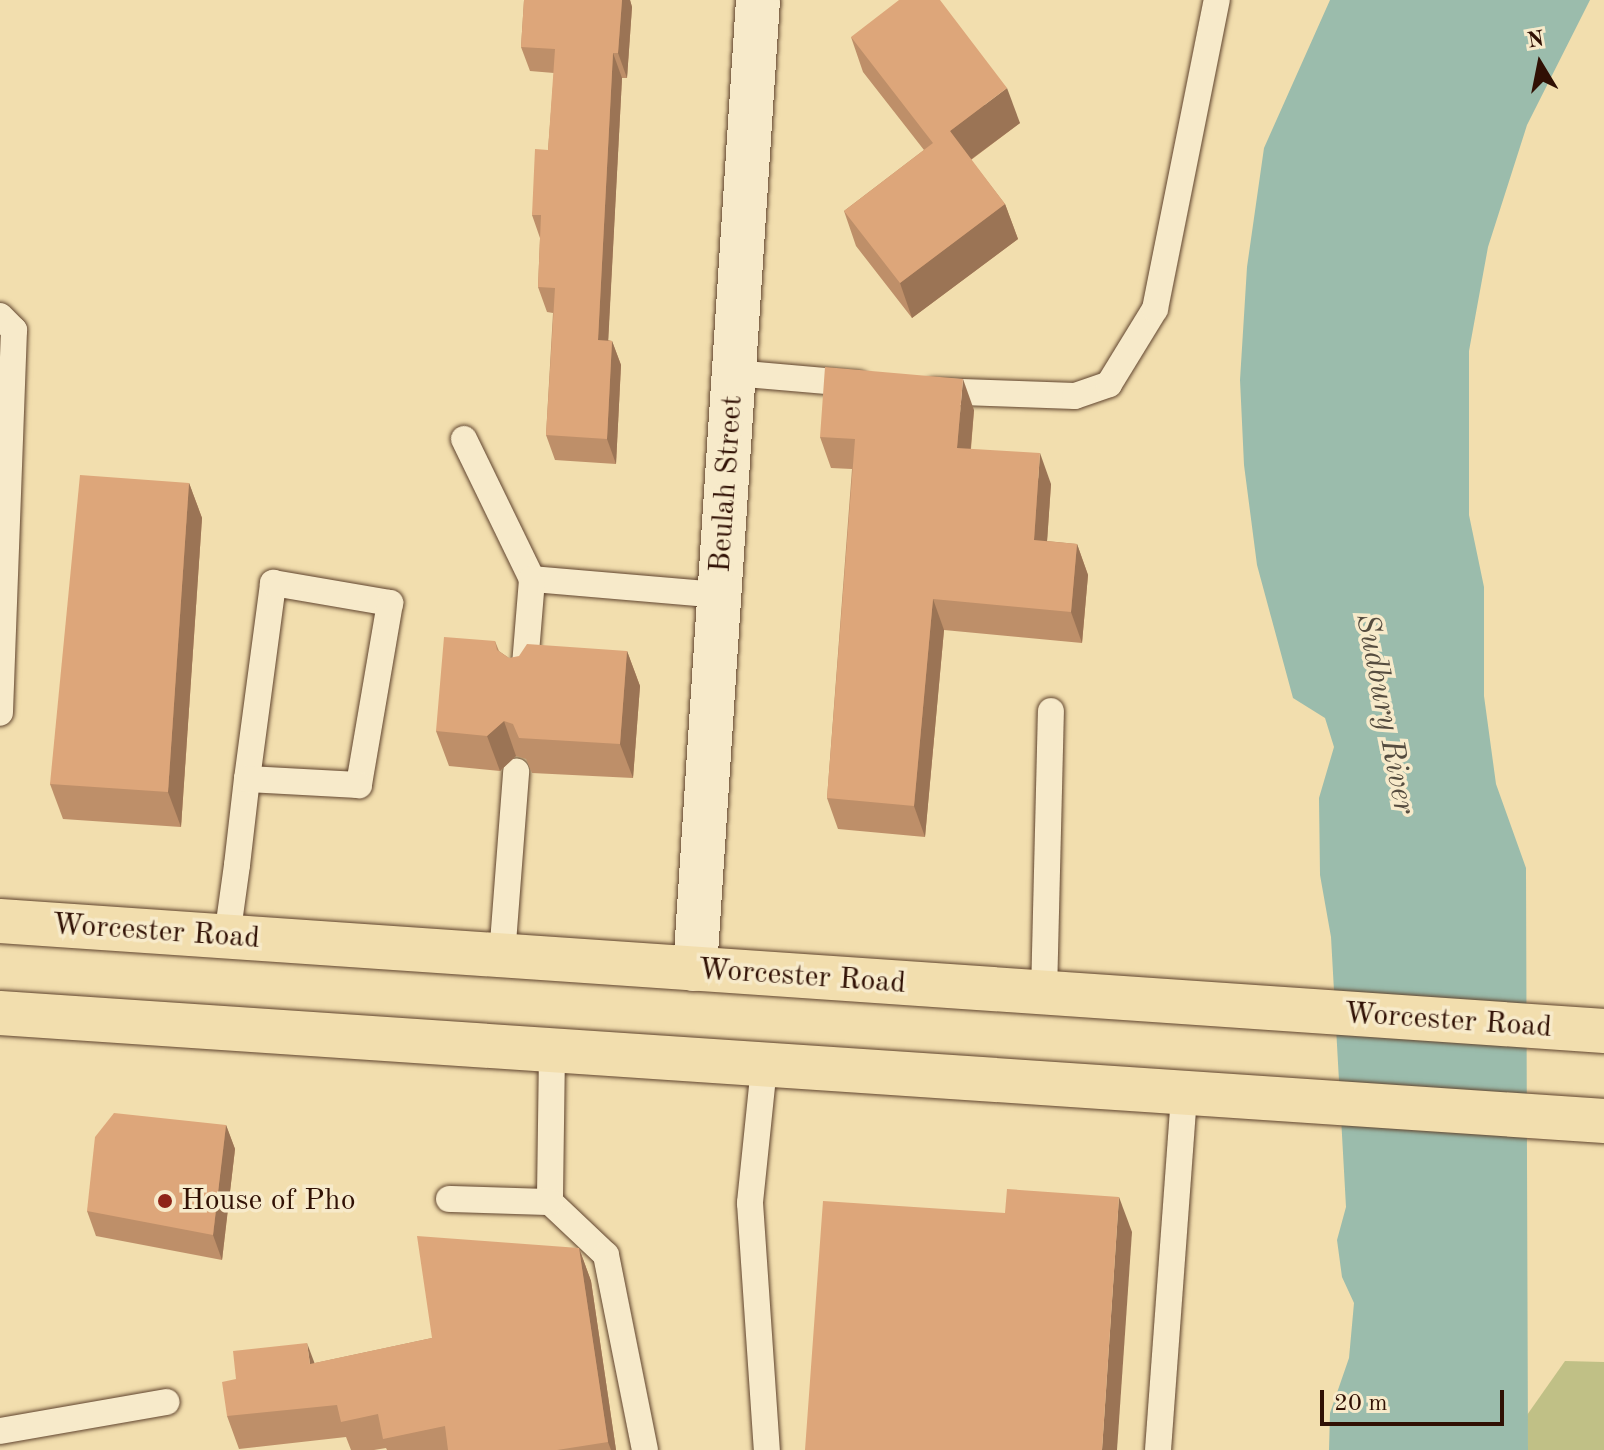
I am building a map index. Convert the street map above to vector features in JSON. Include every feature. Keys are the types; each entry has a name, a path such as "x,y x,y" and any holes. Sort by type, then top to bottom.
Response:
{"highway":[{"name":"Worcester Road","path":"0,921 1604,1031"},
{"path":"0,1013 764,1067 1604,1121"}],"street":[{"name":"Beulah Street","path":"695,969 758,0"}],"lane":[{"path":"734,373 900,388 1075,396 1109,384 1155,309 1217,0"},
{"path":"0,316 14,330 0,713"},
{"path":"464,439 532,579 524,677"},
{"path":"532,579 719,595"},
{"path":"227,937 247,779 273,583 390,603 359,785 247,779"},
{"path":"1044,994 1051,711"},
{"path":"502,956 516,772"},
{"path":"550,1202 552,1052"},
{"path":"764,1067 750,1203 767,1450"},
{"path":"1158,1450 1184,1093"},
{"path":"449,1199 550,1202 606,1255 645,1450"},
{"path":"0,1431 166,1402"}],"green space":[{"path":"1565,1361 1604,1362 1604,1450 1528,1450 1527,1415"}],"water":[{"name":"Sudbury River","path":"1330,0 1590,0 1527,125 1488,247 1469,351 1469,515 1484,587 1484,696 1496,784 1526,868 1528,1450 1329,1450 1330,1413 1349,1358 1354,1303 1342,1277 1337,1240 1346,1207 1331,937 1320,875 1319,798 1334,747 1325,718 1293,698 1257,565 1244,465 1240,380 1247,267 1264,148"}],"building":[{"path":"524,0 622,0 618,53 613,53 598,340 612,341 607,439 546,435 555,288 538,287 541,215 532,215 535,149 548,150 555,49 521,47"},
{"path":"899,0 940,0 1007,88 950,131 1005,204 900,283 844,211 933,143 851,37"},
{"path":"825,367 963,379 957,448 1040,453 1034,540 1077,544 1071,612 933,599 914,806 827,798 855,439 820,437"},
{"path":"80,475 189,483 168,792 50,784"},
{"path":"444,637 495,641 497,650 509,658 519,656 527,644 627,651 620,744 519,738 513,724 504,721 487,736 436,731"},
{"path":"114,1113 226,1125 213,1235 87,1211 95,1137"},
{"path":"1007,1189 1119,1197 1102,1450 805,1450 823,1201 1005,1213"},
{"path":"417,1236 579,1248 608,1442 557,1450 448,1450 445,1426 383,1439 378,1414 341,1422 337,1405 227,1416 222,1382 236,1379 233,1351 307,1343 310,1364 432,1338"}],"place":[{"name":"House of Pho","path":"165,1201"}]}
